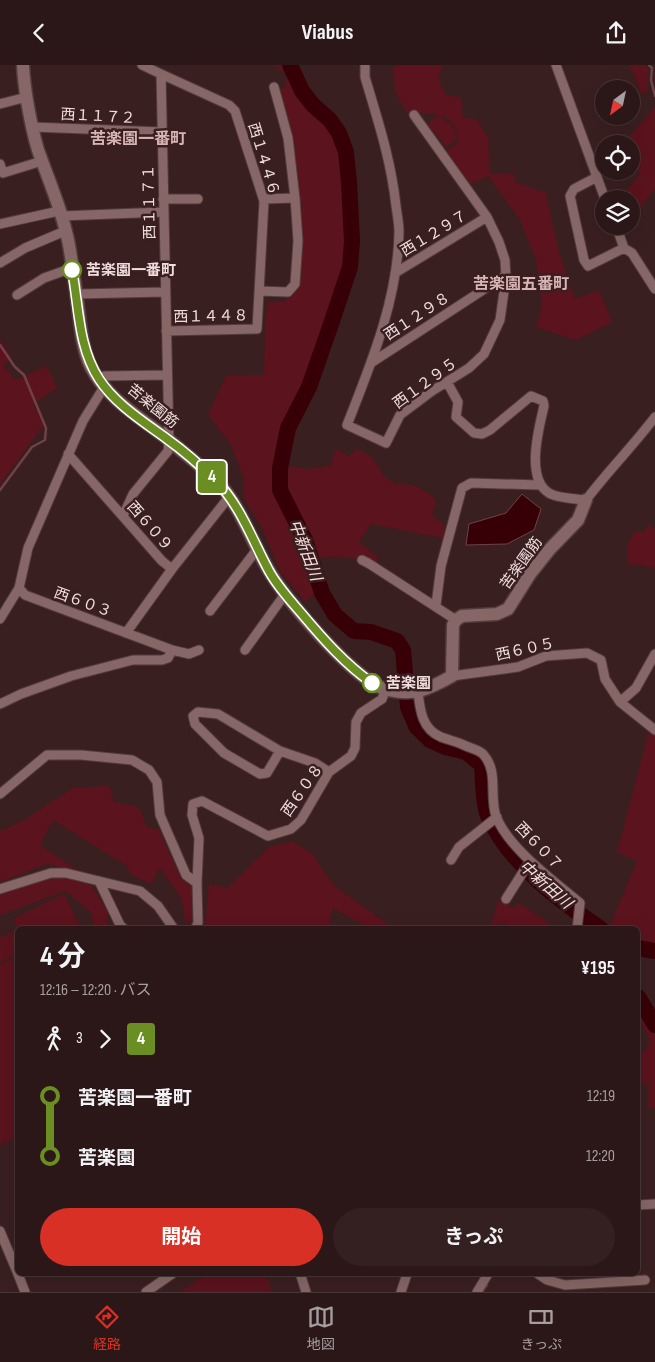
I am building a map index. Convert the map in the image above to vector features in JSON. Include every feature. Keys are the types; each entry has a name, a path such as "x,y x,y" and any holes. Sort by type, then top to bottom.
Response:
{"street":[{"name":"苦楽園筋","path":"24,65 27,97 33,127 65,231 83,344 90,365 101,383 140,419 216,481 229,497 248,528 268,571 315,629 343,659 372,683 386,689 410,692"},
{"path":"142,65 161,74"},
{"name":"西１２９５","path":"365,65 365,77 390,162 399,231 395,273 389,303 370,366 347,425 386,443 400,415 470,368 484,353 500,320 506,275 505,259 487,217 414,115"},
{"path":"556,65 595,174"},
{"name":"西１１７１","path":"161,74 169,441"},
{"name":"西１４４６","path":"161,74 229,105 235,111 264,199 257,329"},
{"path":"259,291 288,292 295,284 298,241 295,198 288,138 274,87"},
{"path":"0,104 27,97"},
{"name":"西１１７２","path":"33,127 162,132"},
{"path":"0,164 3,173 42,161"},
{"path":"595,178 574,189 570,196 584,260 588,266 624,248"},
{"path":"264,199 295,198"},
{"path":"163,199 198,199"},
{"path":"0,224 60,213 163,212"},
{"name":"西１２９７","path":"395,273 487,217"},
{"path":"0,263 25,248 65,231"},
{"path":"619,235 624,248 632,253 654,285"},
{"path":"17,295 44,278 72,268"},
{"name":"西１２９８","path":"370,366 372,361 506,275"},
{"path":"76,294 165,292"},
{"name":"西１４４８","path":"166,331 257,329"},
{"path":"0,619 19,588 28,548 68,453 104,376 168,375"},
{"path":"447,382 458,403 456,417 474,433 482,435 490,431 531,396 543,401 544,406 536,443 536,469 539,485"},
{"name":"苦楽園筋","path":"456,620 462,616 497,614 508,609 530,574 550,549 578,520 586,500 653,423"},
{"path":"123,516 133,494 168,451 169,441"},
{"name":"西６０９","path":"68,453 162,561 172,569 229,497"},
{"path":"436,605 441,566 462,488 471,483 539,485 550,494 586,500"},
{"path":"210,611 258,548"},
{"path":"362,560 436,605 456,620 453,625 452,676 410,692"},
{"path":"126,633 172,569"},
{"name":"西６０３","path":"19,588 25,595 172,649 189,654 199,650"},
{"path":"245,650 285,593"},
{"path":"0,704 21,694 71,676 133,660 162,661 168,658 172,649"},
{"name":"西６０５","path":"452,676 518,667 546,656 587,653 600,660 605,679 620,702 655,730"},
{"path":"620,702 636,688 654,657"},
{"name":"西６０８","path":"197,883 199,838 192,815 193,804 202,801 268,836 291,829 301,819 329,772 351,756 355,749 356,722 361,713 382,699 386,689"},
{"name":"西６０７","path":"410,692 430,729 439,736 461,743 482,753 492,767 492,820 503,829 527,866 580,903 577,926"},
{"path":"280,751 267,773 260,774 224,753 194,724 193,716 198,712 218,714 280,751 314,763 329,772"},
{"path":"0,794 47,755 81,755 132,760 149,770 157,783 160,815 186,875 197,883 196,926"},
{"path":"452,860 459,847 492,820"},
{"path":"506,899 527,866"},
{"path":"0,889 51,873 66,873 140,891 158,906 172,926"},
{"path":"99,881 120,926"},
{"path":"640,1205 655,1204"},
{"path":"0,1231 15,1267"},
{"path":"19,1276 25,1292"},
{"path":"146,1292 169,1276"},
{"path":"301,1276 306,1292"},
{"path":"401,1292 406,1276"},
{"path":"477,1292 487,1276"},
{"path":"542,1276 565,1285 645,1280"}],"shaded area":[{"path":"273,65 287,65 296,89 306,106 337,138 346,233 343,271 325,328 318,380 309,405 282,431 278,481 287,483 289,466 308,469 330,466 336,449 349,456 357,449 371,456 384,476 396,484 414,485 431,495 436,501 432,516 445,525 443,538 371,524 359,542 377,556 378,564 346,557 313,558 316,593 306,602 281,573 262,528 244,499 244,479 231,445 208,414 226,376 264,375 265,323 268,302 284,302 298,283 295,174 277,95 286,84 287,73"},
{"path":"393,65 443,65 438,77 445,94 461,98 463,118 476,119 488,137 490,174 514,173 515,182 546,193 558,247 575,299 599,290 612,322 576,340 536,327 542,307 536,260 520,220 488,176 468,185 446,151 458,143 454,125 449,119 434,114 407,113 395,91"},
{"path":"628,65 645,65 648,69 648,91 641,94 640,80 636,80 632,69"},
{"path":"655,107 655,189 640,207 640,190 628,190 635,180 640,180 640,135 631,135"},
{"path":"438,115 451,125 456,135 456,140 446,147 434,131 430,134 424,127"},
{"path":"0,339 12,358 3,365 15,380 47,366 57,388 33,404 45,423 0,484"},
{"path":"522,494 541,509 534,530 507,544 466,545 469,524 506,513"},
{"path":"649,524 655,529 655,568 637,564 629,566 627,545 635,531 644,532"},
{"path":"649,731 655,735 655,956 640,953 640,926 610,926 637,861 617,852"},
{"path":"109,786 114,802 139,807 147,827 159,830 181,878 193,887 192,921 186,924 181,898 160,868 151,884 130,874 127,866 53,820 40,845 79,871 47,864 0,882 0,831 24,820 73,788"},
{"path":"292,841 314,855 323,871 336,887 391,926 366,926 333,908 329,926 205,926 209,884 228,888 269,847"},
{"path":"53,876 75,879 92,886 107,910 108,926 93,926 91,912 65,891 0,915 0,895"},
{"path":"64,894 79,925 16,926 13,919"},
{"path":"498,901 513,908 519,903 548,922 547,926 491,925"},
{"path":"15,931 15,955 0,963 0,938"},
{"path":"15,957 15,1138 2,1144 0,1144 0,965"},
{"path":"640,1007 655,1030 655,1108 648,1108 649,1085 640,1083 640,1052 646,1050 650,1040 640,1021"},
{"path":"204,1276 267,1276 272,1292 179,1292"}],"waterway":[{"name":"中新田川","path":"290,65 302,91 313,105 330,120 339,133 346,152 352,241 350,267 330,327 309,387 288,428 280,468 280,490 305,540 322,593 335,615 354,631 371,632 397,641 403,650 408,707 416,726 430,740 445,747 466,752 482,765 484,800 487,813 498,835 523,866 553,894 597,926"},
{"path":"649,65 652,68 651,80 655,96"},
{"path":"0,345 15,367 24,375 46,428 45,440 32,447 0,490"},
{"name":"中新田川","path":"640,948 655,951"},
{"path":"640,1000 655,1025"},
{"path":"482,1292 487,1285"}],"bus line":[{"name":"4","path":"72,270 83,344 90,365 98,379 119,401 216,481 229,497 248,528 268,571 290,600 343,659 372,683"}],"place":[{"name":"苦楽園一番町","path":"72,270"},
{"name":"苦楽園","path":"372,683"}],"district":[{"name":"苦楽園一番町","path":"138,138"},
{"name":"苦楽園五番町","path":"521,283"}]}
